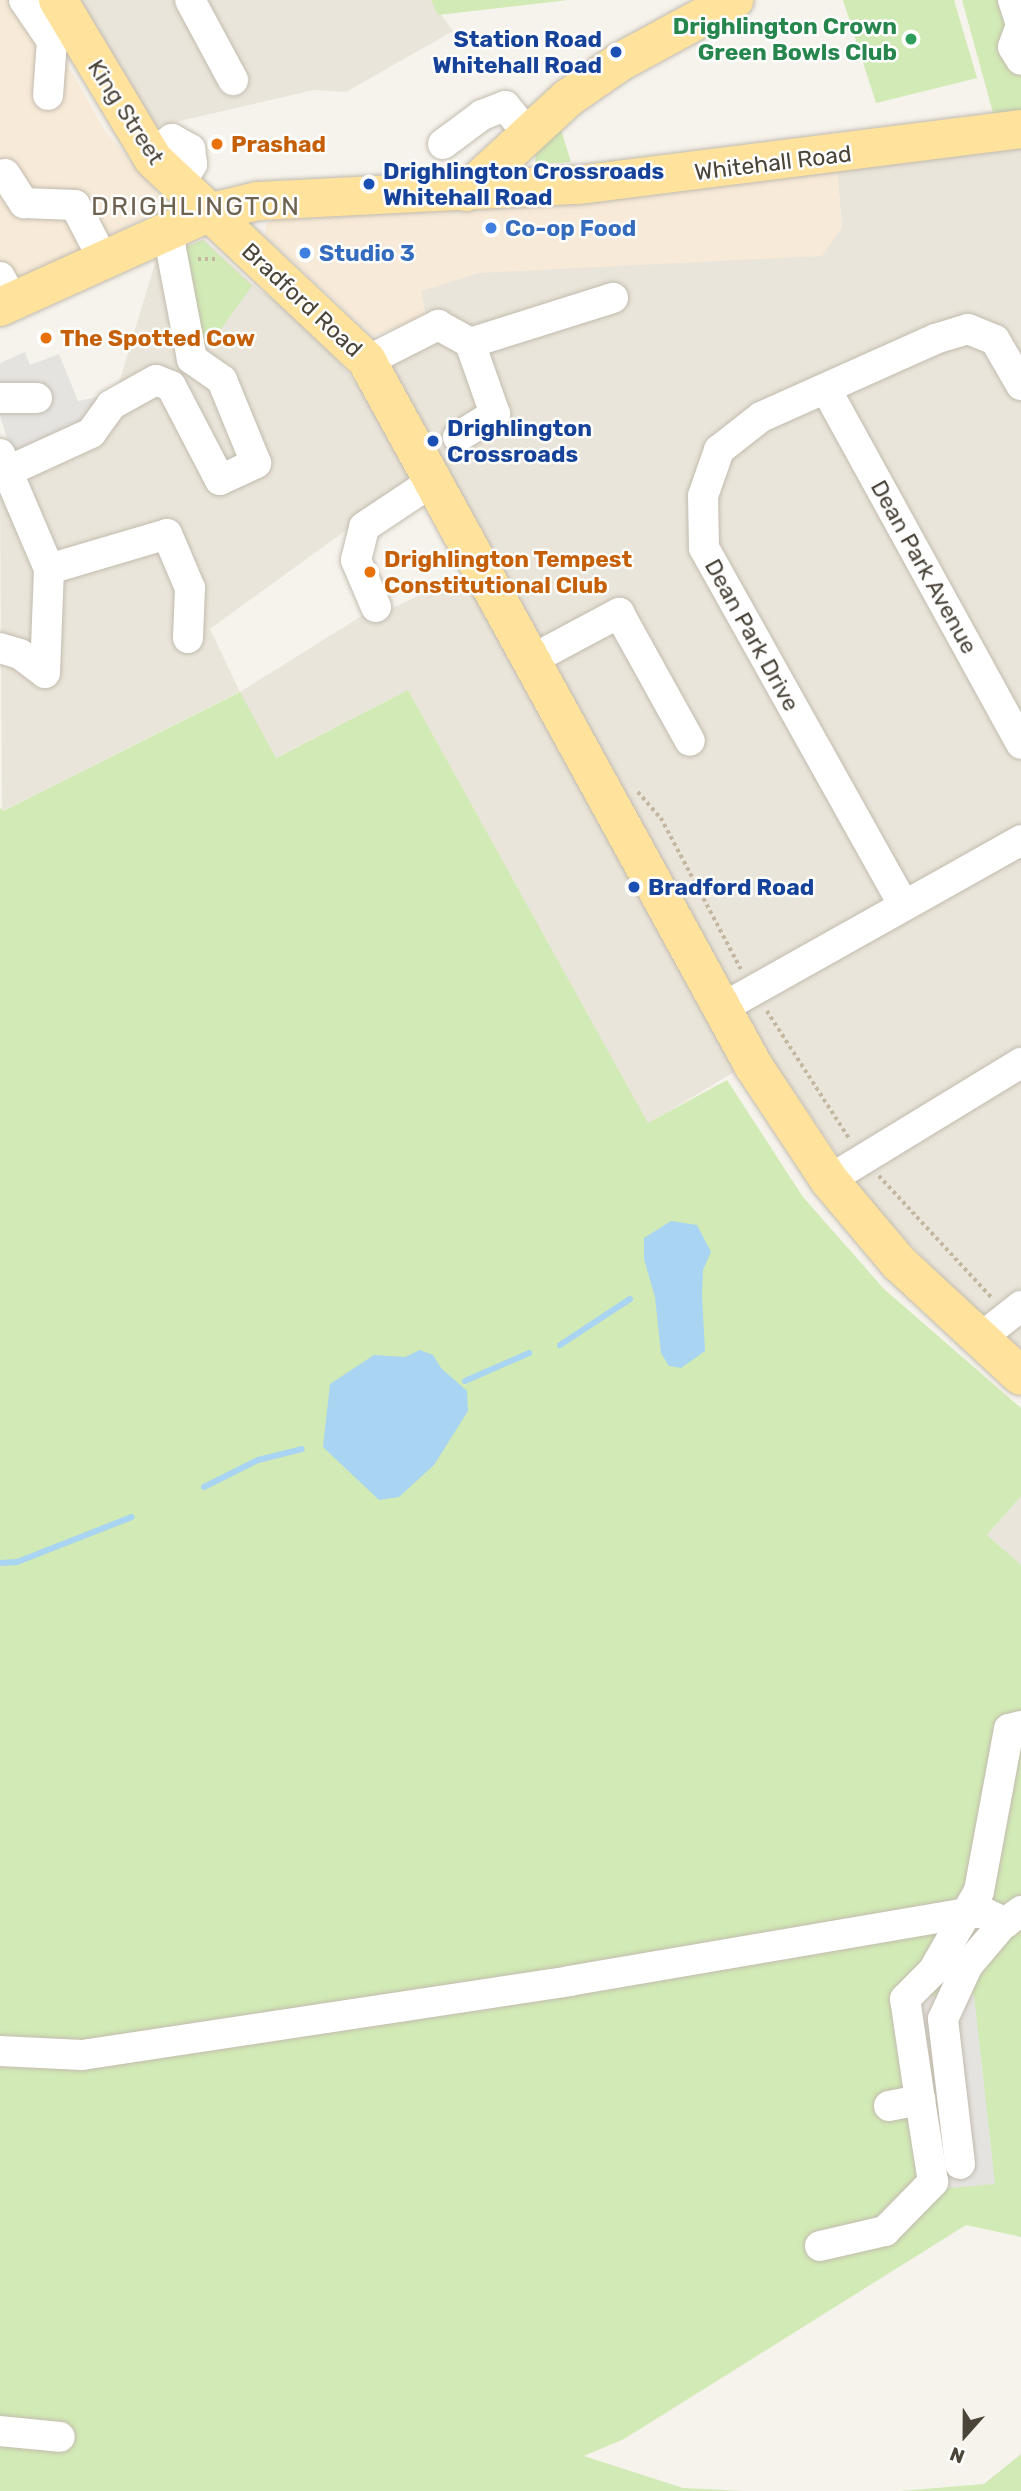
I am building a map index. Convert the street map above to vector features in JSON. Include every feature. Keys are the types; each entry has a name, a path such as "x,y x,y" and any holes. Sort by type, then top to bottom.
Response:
{"main road":[{"name":"King Street","path":"58,0 150,154 208,213"},
{"path":"466,192 527,132 620,62 718,3"},
{"name":"Whitehall Road","path":"4,295 102,257 167,245 208,213 287,198 466,192 659,177 1021,130"},
{"name":"Bradford Road","path":"208,213 367,361 612,802 738,999 753,1065 829,1180 899,1264 978,1340 1021,1376"}],"street":[{"path":"24,0 51,41 48,95"},
{"path":"190,0 233,80"},
{"path":"1013,0 1021,25 1013,47 1021,60"},
{"path":"443,144 482,116 505,106 527,132"},
{"path":"5,174 24,203 75,205 102,257"},
{"path":"0,648 20,654 45,673 49,569 3,463 91,433 111,405 156,380 172,386 220,480 256,463 222,380 192,359 167,245"},
{"path":"470,343 613,298"},
{"path":"367,361 439,324 470,343 495,414 458,437"},
{"name":"Dean Park Drive","path":"903,904 704,548 703,496 719,450 761,417 935,339 968,329 995,340 1021,385"},
{"name":"Dean Park Avenue","path":"826,389 1021,744"},
{"path":"0,398 37,397"},
{"path":"376,607 356,560 363,527 433,481"},
{"path":"49,569 167,534 190,588 188,638"},
{"path":"533,659 619,612 690,741"},
{"path":"738,999 1021,840"},
{"path":"829,1180 1021,1063"},
{"path":"978,1340 1015,1310"},
{"path":"820,2246 886,2231 933,2182 904,2006 908,1993 928,1977 968,1913 985,1866 1009,1729 1021,1726"},
{"path":"0,2051 82,2055 968,1913 1013,1917"},
{"path":"960,2164 943,2019 968,1965 1013,1917"},
{"path":"894,1926 922,1952 929,1967 928,1977"},
{"path":"889,2106 920,2100"},
{"path":"0,2431 60,2437"}],"path":[{"path":"167,245 219,260"},
{"path":"612,802 636,789 661,818 738,999 863,1159 1015,1310"}],"shaded area":[{"path":"0,0 31,0 105,131 169,206 0,291"},
{"path":"72,0 431,0 453,31 346,92 314,90 145,129"},
{"path":"1021,144 1021,1359 872,1204 767,1052 648,1124 408,690 275,758 239,692 2,811 0,485 107,423 156,260 204,239 258,289 307,323 373,404 419,485 345,531 210,629 240,692 376,607 385,612 495,558 355,348 426,316 420,291 478,273 842,227 837,171"},
{"path":"837,171 842,227 822,256 478,273 421,291 426,316 373,336 265,236 266,224 273,220 525,203"},
{"path":"25,352 30,365 59,354 78,401 97,397 104,415 19,452 9,446 0,415 0,363"},
{"path":"1021,1496 1021,1565 987,1535"},
{"path":"974,1995 995,2184 938,2189 911,1997"}],"green space":[{"path":"431,0 568,0 438,15"},
{"name":"Drighlington Crown Green Bowls Club","path":"843,0 954,0 977,78 876,103"},
{"path":"962,0 1021,0 1021,116 995,120"},
{"path":"559,123 571,162 535,164 536,150"},
{"path":"203,240 252,286 211,343 200,349 178,250"},
{"path":"408,690 648,1123 727,1080 803,1197 884,1289 1021,1408 1021,1496 987,1535 1021,1565 1021,2237 966,2225 624,2439 584,2456 683,2488 744,2491 0,2491 0,807 3,811 240,692 276,758"},
{"path":"1021,2454 1021,2491 900,2491 984,2484"}],"water":[{"path":"671,1221 697,1225 711,1252 703,1270 705,1351 681,1368 669,1366 661,1353 655,1297 644,1259 644,1238"},
{"path":"420,1350 433,1355 441,1368 467,1391 468,1411 434,1465 399,1497 379,1500 323,1447 330,1384 374,1355 405,1357"}],"waterway":[{"path":"560,1345 630,1299"},
{"path":"465,1381 529,1353"},
{"path":"204,1487 258,1460 302,1449"},
{"path":"0,1563 17,1562 132,1517"}],"place":[{"name":"Drighlington Crown Green Bowls Club","path":"911,39"},
{"name":"Station Road Whitehall Road","path":"616,52"},
{"name":"Prashad","path":"217,144"},
{"name":"Drighlington Crossroads Whitehall Road","path":"369,184"},
{"name":"Co-op Food","path":"491,228"},
{"name":"Studio 3","path":"305,253"},
{"name":"The Spotted Cow","path":"46,338"},
{"name":"Drighlington Crossroads","path":"433,441"},
{"name":"Drighlington Tempest Constitutional Club","path":"370,572"},
{"name":"Bradford Road","path":"634,887"}],"district":[{"name":"DRIGHLINGTON","path":"196,207"}]}
